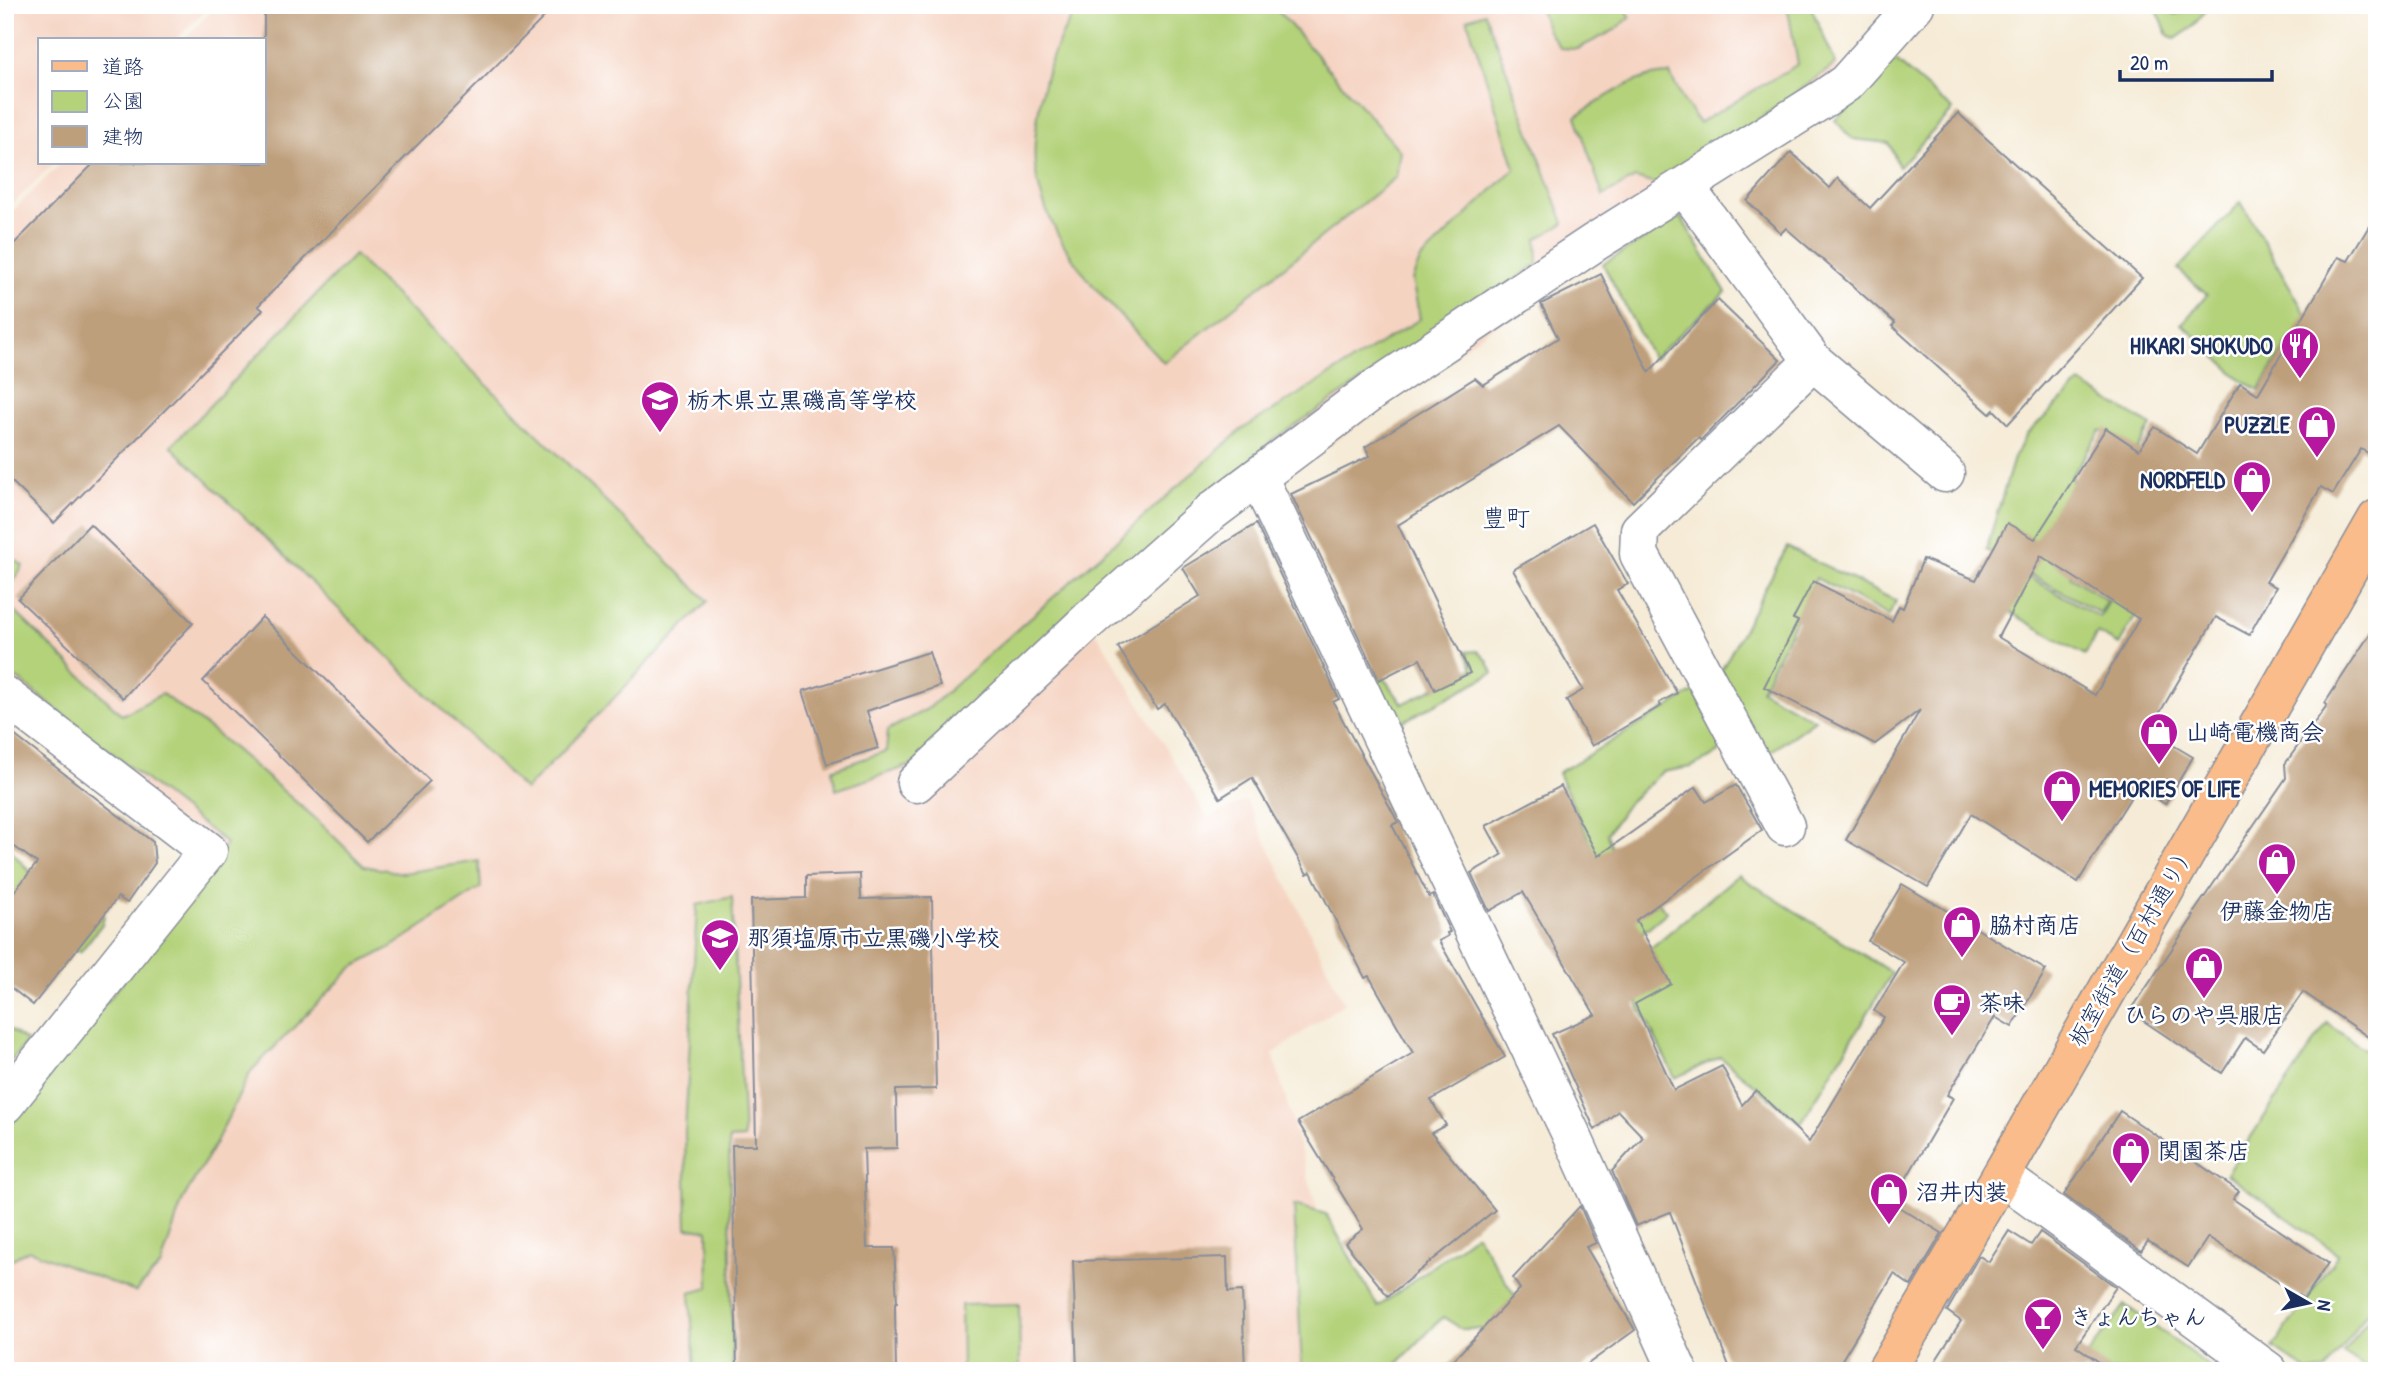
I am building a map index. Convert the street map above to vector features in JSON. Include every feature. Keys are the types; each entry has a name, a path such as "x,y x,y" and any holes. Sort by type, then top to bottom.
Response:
{"main road":[{"name":"板室街道（百村通り）","path":"1886,1371 2001,1176 2377,519"}],"street":[{"path":"916,783 1089,620 1210,512 1383,383 1595,242 1826,97 1846,82 1915,5"},
{"path":"1685,187 1813,361 1945,473"},
{"path":"1785,827 1639,554 1640,530 1813,361"},
{"path":"1258,477 1572,1136 1678,1371"},
{"path":"5,696 208,851 5,1104"},
{"path":"2001,1176 2268,1371"}],"shaded area":[{"path":"5,5 211,5 178,38 38,38 38,164 53,164 5,212"},
{"name":"栃木県立黒磯高等学校","path":"217,5 1809,5 1846,83 1685,187 1089,620 1208,818 1246,800 1344,1003 1273,1054 1363,1371 5,1371 5,1104 208,851 5,696 5,515 16,505 5,494 5,218 60,164 266,164 266,38 185,38"}],"green space":[{"path":"1083,5 1273,5 1400,151 1396,177 1164,363 1084,274 1066,249 1041,196 1035,150 1042,91 1061,37"},
{"path":"1538,5 1625,5 1630,17 1615,30 1577,49 1560,48 1548,31"},
{"path":"1787,5 1810,5 1836,64 1760,119 1656,184 1635,178 1603,196 1576,116 1633,83 1657,75 1670,74 1699,123 1798,64"},
{"path":"2166,5 2175,14 2188,10 2193,5 2211,5 2190,29 2175,39 2168,35 2155,6"},
{"path":"1485,13 1564,223 1537,239 1538,264 1270,442 915,764 836,790 832,770 886,751 888,730 929,708 1241,430 1420,319 1412,280 1420,260 1515,168 1467,19"},
{"path":"1895,60 1953,110 1899,167 1889,143 1852,139 1835,120"},
{"path":"2241,202 2316,332 2290,339 2259,390 2238,377 2182,324 2207,295 2178,269"},
{"path":"1681,217 1726,292 1653,359 1603,264"},
{"path":"354,255 708,601 525,790 171,446"},
{"path":"2080,383 2151,426 2136,451 2101,430 2071,477 2071,577 2107,601 2100,613 1986,550 2014,458 2027,434"},
{"path":"1787,547 1896,601 1889,616 1816,578 1761,690 1815,720 1763,757 1721,671"},
{"path":"5,551 23,566 5,596"},
{"path":"2013,568 2100,617 2125,573 2151,589 2119,645 2097,633 2085,655 1994,603"},
{"path":"5,602 122,715 162,694 214,732 316,819 364,866 403,873 479,861 481,888 388,949 353,967 251,1071 215,1144 183,1199 161,1265 135,1292 29,1250 5,1263 5,1132 211,868 226,843 5,669"},
{"path":"1478,651 1487,660 1493,673 1395,726 1371,679 1382,676 1403,704 1473,668 1466,652"},
{"path":"1694,692 1726,746 1691,767 1662,772 1629,802 1607,834 1612,848 1667,912 1635,939 1558,773"},
{"path":"5,846 37,877 104,916 102,924 80,952 5,895"},
{"path":"1738,875 1892,973 1801,1123 1720,1057 1675,1078 1622,972"},
{"path":"732,897 744,1138 729,1139 733,1371 695,1371 690,1293 709,1288 708,1230 687,1228 685,1132 697,905"},
{"path":"2327,1023 2377,1058 2377,1299 2325,1371 2307,1371 2273,1347 2338,1254 2226,1174"},
{"path":"5,1026 27,1042 5,1068"},
{"path":"1294,1205 1326,1214 1378,1307 1476,1234 1520,1304 1492,1329 1462,1329 1443,1317 1390,1371 1302,1371"},
{"path":"1019,1304 1020,1371 962,1371 961,1305"},
{"path":"2125,1305 2216,1371 2076,1371"},
{"path":"2377,1307 2377,1371 2370,1371 2343,1353"}],"building":[{"path":"264,5 556,5 258,306 263,310 54,523 5,475 5,253 93,164 266,164"},
{"path":"1958,113 2142,278 2008,424 1994,410 1990,414 1892,326 1895,323 1786,228 1781,233 1747,201 1791,152 1830,188 1838,178 1870,208"},
{"path":"2377,213 2377,458 2361,449 2333,494 2321,487 2266,582 2276,587 2249,635 2216,617 2149,731 2193,757 2165,804 2137,787 2078,882 1971,814 1928,887 1846,840 1920,710 1875,744 1764,687 1798,621 1793,619 1813,581 1892,621 1899,606 1903,608 1923,559 1976,580 2007,523 2035,539 2106,428 2139,450 2155,427 2197,454 2240,383 2258,394 2338,257 2348,261","holes":["2041,556 2139,619 2095,695 1998,637"]},
{"path":"1601,274 1649,372 1718,300 1780,360 1701,440 1698,438 1633,502 1559,426 1398,525 1470,673 1435,690 1420,659 1379,680 1291,494 1370,456 1365,447 1475,378 1483,385 1558,338 1541,304"},
{"path":"1593,523 1628,584 1617,590 1677,693 1659,703 1661,706 1592,746 1566,700 1583,690 1513,570"},
{"path":"90,524 193,623 123,698 18,599"},
{"path":"1256,524 1339,699 1333,702 1398,822 1392,825 1429,897 1433,895 1450,932 1439,941 1505,1057 1431,1100 1446,1125 1431,1133 1495,1210 1388,1296 1345,1243 1363,1229 1298,1122 1413,1053 1369,976 1365,978 1311,872 1307,874 1252,778 1220,798 1165,704 1157,709 1118,647 1200,596 1183,568"},
{"path":"262,617 430,781 367,842 203,681"},
{"path":"2377,623 2377,1043 2303,992 2263,1050 2245,1038 2222,1073 2130,1012 2194,916 2192,915 2286,778 2285,764 2327,705 2325,703"},
{"path":"929,652 940,686 867,711 878,748 827,764 803,691"},
{"path":"5,728 153,842 155,863 127,903 118,897 33,1005 5,983 5,903 37,863 5,840"},
{"path":"1736,785 1762,830 1636,920 1671,984 1635,1004 1674,1090 1722,1066 1742,1105 1756,1090 1809,1142 1884,1017 1874,1011 1904,962 1868,941 1902,884 2046,970 2012,1027 1995,1017 1947,1095 1953,1098 1892,1203 1942,1233 1911,1286 1894,1274 1835,1371 1731,1371 1670,1212 1636,1226 1612,1171 1643,1137 1618,1111 1595,1130 1552,1034 1595,1015 1523,892 1489,911 1471,873 1502,855 1486,826 1561,786 1598,856 1696,787 1706,802"},
{"path":"860,874 861,899 932,897 936,1089 896,1090 897,1148 864,1149 867,1248 894,1248 897,1302 896,1371 737,1371 732,1145 756,1145 751,900 806,898 806,876"},
{"path":"2120,1111 2239,1191 2233,1199 2328,1263 2304,1299 2208,1237 2188,1267 2148,1241 2141,1251 2064,1195"},
{"path":"1580,1206 1596,1243 1586,1247 1635,1330 1578,1371 1443,1371 1520,1289 1513,1278"},
{"path":"2009,1231 2031,1245 2040,1232 2116,1287 2076,1346 2112,1371 1929,1371 1961,1321 1947,1311 1979,1256 1989,1262"},
{"path":"1227,1257 1228,1292 1242,1291 1245,1371 1077,1371 1073,1261"}],"place":[{"name":"HIKARI SHOKUDO","path":"2300,380"},
{"name":"栃木県立黒磯高等学校","path":"660,434"},
{"name":"PUZZLE","path":"2317,459"},
{"name":"NORDFELD","path":"2252,514"},
{"name":"山崎電機商会","path":"2159,766"},
{"name":"MEMORIES OF LIFE","path":"2062,823"},
{"name":"伊藤金物店","path":"2277,896"},
{"name":"脇村商店","path":"1962,959"},
{"name":"那須塩原市立黒磯小学校","path":"720,972"},
{"name":"ひらのや呉服店","path":"2204,1000"},
{"name":"茶味","path":"1952,1037"},
{"name":"関園茶店","path":"2131,1185"},
{"name":"沼井内装","path":"1889,1226"},
{"name":"きょんちゃん","path":"2043,1351"}],"district":[{"name":"豊町","path":"1506,518"}]}
